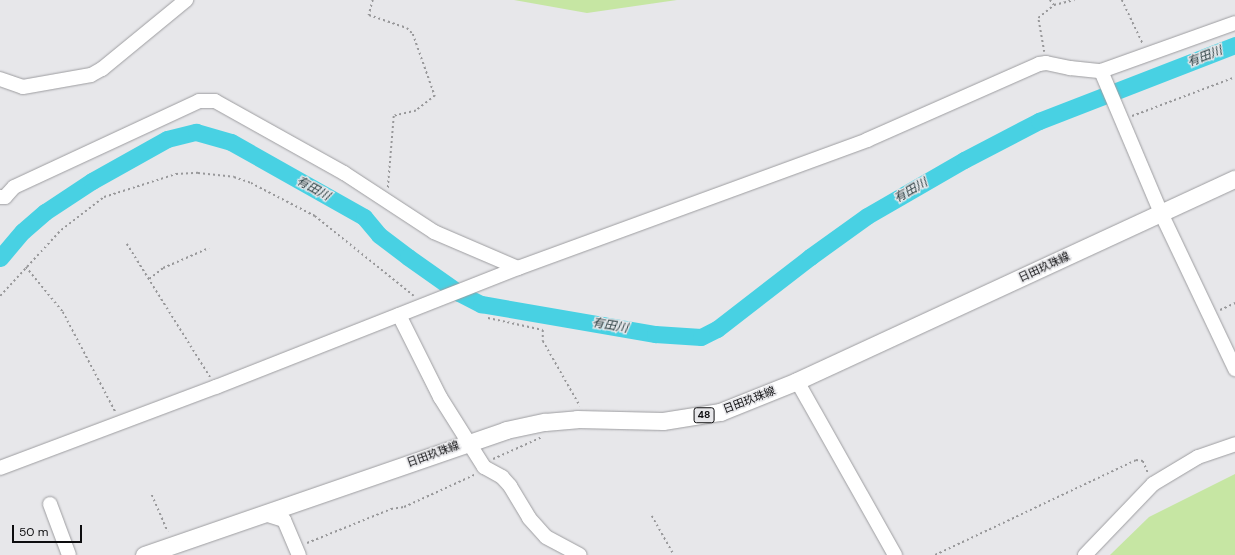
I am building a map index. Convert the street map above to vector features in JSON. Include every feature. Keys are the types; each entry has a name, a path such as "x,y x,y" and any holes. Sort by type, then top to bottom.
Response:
{"main road":[{"name":"日田玖珠線","path":"144,555 265,514 467,442 545,422 588,419 663,421 720,412 797,381 1235,179"}],"street":[{"path":"0,79 23,87 91,75 102,69 186,0"},
{"path":"0,468 216,387 514,270 867,140 1046,63 1070,68 1101,71 1235,23"},
{"path":"1101,71 1161,213 1235,370"},
{"path":"0,197 5,197 14,187 199,101 214,101 344,173 434,232 514,270"},
{"path":"399,315 440,397 467,442 486,468 502,477 510,486 529,518 546,537 580,555"},
{"path":"797,381 895,555"},
{"path":"1084,555 1153,484 1198,457 1235,444"},
{"path":"290,530 291,516 302,501"},
{"path":"50,504 69,555"},
{"path":"265,514 284,520 302,549"}],"path":[{"path":"373,0 369,15 389,24 407,28 413,34 435,96 416,111 394,116 387,201"},
{"path":"1050,0 1054,5"},
{"path":"1046,63 1037,22 1038,18 1054,5 1074,0"},
{"path":"1122,0 1148,54"},
{"path":"1119,114 1139,114 1235,77"},
{"path":"0,296 60,230 104,197 176,174 198,172 234,177 251,183 316,216 409,290 425,306"},
{"path":"127,244 216,387"},
{"path":"149,279 163,268 209,248"},
{"path":"26,266 64,312 121,422"},
{"path":"1210,315 1235,303"},
{"path":"488,318 543,330 543,341 588,419"},
{"path":"302,549 391,509 404,507 486,468 492,459 546,435"},
{"path":"935,555 1136,460 1143,461 1153,484"},
{"path":"152,495 172,539"},
{"path":"652,516 674,555"}],"green space":[{"path":"514,0 677,0 587,13"},
{"path":"1235,474 1235,555 1110,555 1149,517"}],"waterway":[{"name":"有田川","path":"0,258 23,231 45,212 92,181 167,139 196,132 231,142 364,217 379,235 408,257 459,293 481,304 655,334 701,337 717,329 810,257 867,216 964,160 1039,121 1235,45"}]}
